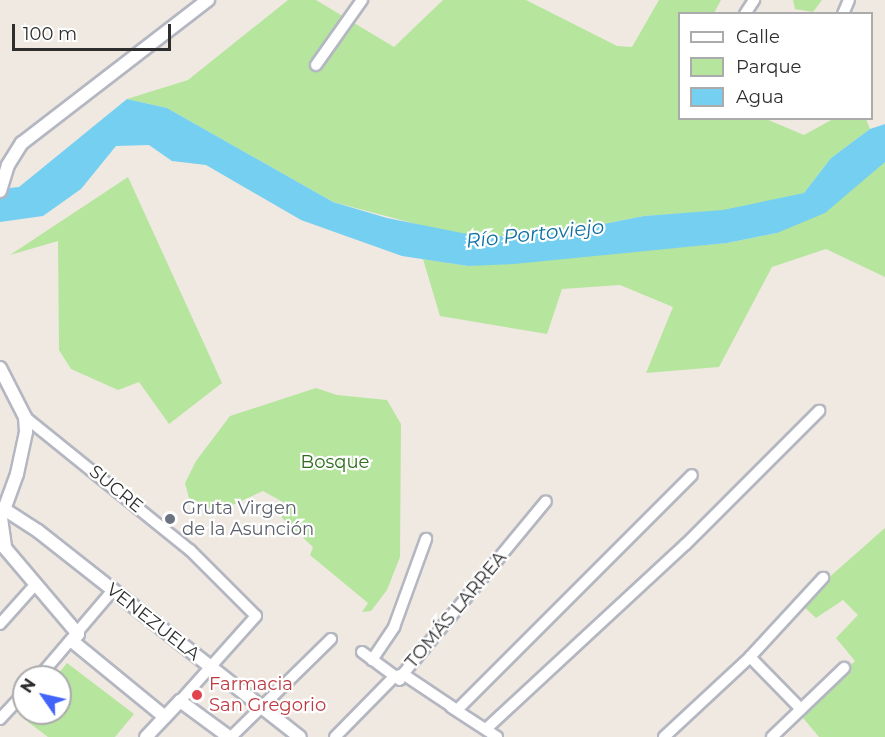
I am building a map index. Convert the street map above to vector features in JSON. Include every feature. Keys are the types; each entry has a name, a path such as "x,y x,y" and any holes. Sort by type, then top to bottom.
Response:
{"street":[{"path":"0,191 4,175 22,143 208,0"},
{"path":"315,65 362,0"},
{"path":"0,368 25,417 24,449 2,511 5,548 75,637 165,717"},
{"path":"486,729 676,553 819,411"},
{"name":"SUCRE","path":"25,417 190,550 255,616 209,667"},
{"path":"457,710 692,475"},
{"name":"TOMÁS LARREA","path":"335,737 398,676 546,501"},
{"name":"VENEZUELA","path":"2,511 113,590 300,737"},
{"path":"372,660 394,627 426,539"},
{"path":"664,737 750,657 824,578"},
{"path":"0,624 34,586"},
{"path":"50,665 113,590"},
{"path":"180,700 230,737 331,639"},
{"path":"362,652 497,737"},
{"path":"750,657 801,709"},
{"path":"146,737 209,667"},
{"path":"772,737 844,668"},
{"path":"0,719 12,706"}],"green space":[{"path":"288,0 316,0 394,47 443,0 526,0 617,46 632,47 659,0 721,0 715,12 678,12 678,120 768,120 804,135 831,120 866,120 870,129 831,158 804,193 723,211 644,216 563,232 482,237 439,230 333,202 167,108 127,99 188,80"},
{"path":"793,0 822,0 813,12 795,9"},
{"path":"885,162 885,277 826,249 772,267 719,367 646,373 673,307 620,285 562,289 547,334 440,316 423,259 468,266 727,243 777,233"},
{"path":"128,177 222,383 169,424 139,382 118,390 71,369 59,350 58,241 10,255"},
{"name":"Bosque","path":"316,388 337,395 387,400 401,424 400,557 387,590 371,611 362,612 368,603 310,555 313,547 282,518 283,502 263,491 217,512 189,498 185,483 196,461 230,416"},
{"path":"885,528 885,737 819,737 799,713 855,661 836,638 858,615 843,600 816,618 800,603"},
{"path":"72,667 134,714 115,737 48,737 32,725 72,725"}],"water":[{"name":"Río Portoviejo","path":"127,99 167,108 333,202 387,218 482,237 563,232 644,216 723,210 804,193 831,158 870,129 885,124 885,162 825,213 777,233 727,243 514,264 468,266 402,256 301,220 206,165 172,161 149,145 116,146 81,189 43,216 0,222 0,189 19,187"}],"place":[{"name":"Gruta Virgen de la Asunción","path":"170,519"},
{"name":"Farmacia San Gregorio","path":"197,695"}]}
